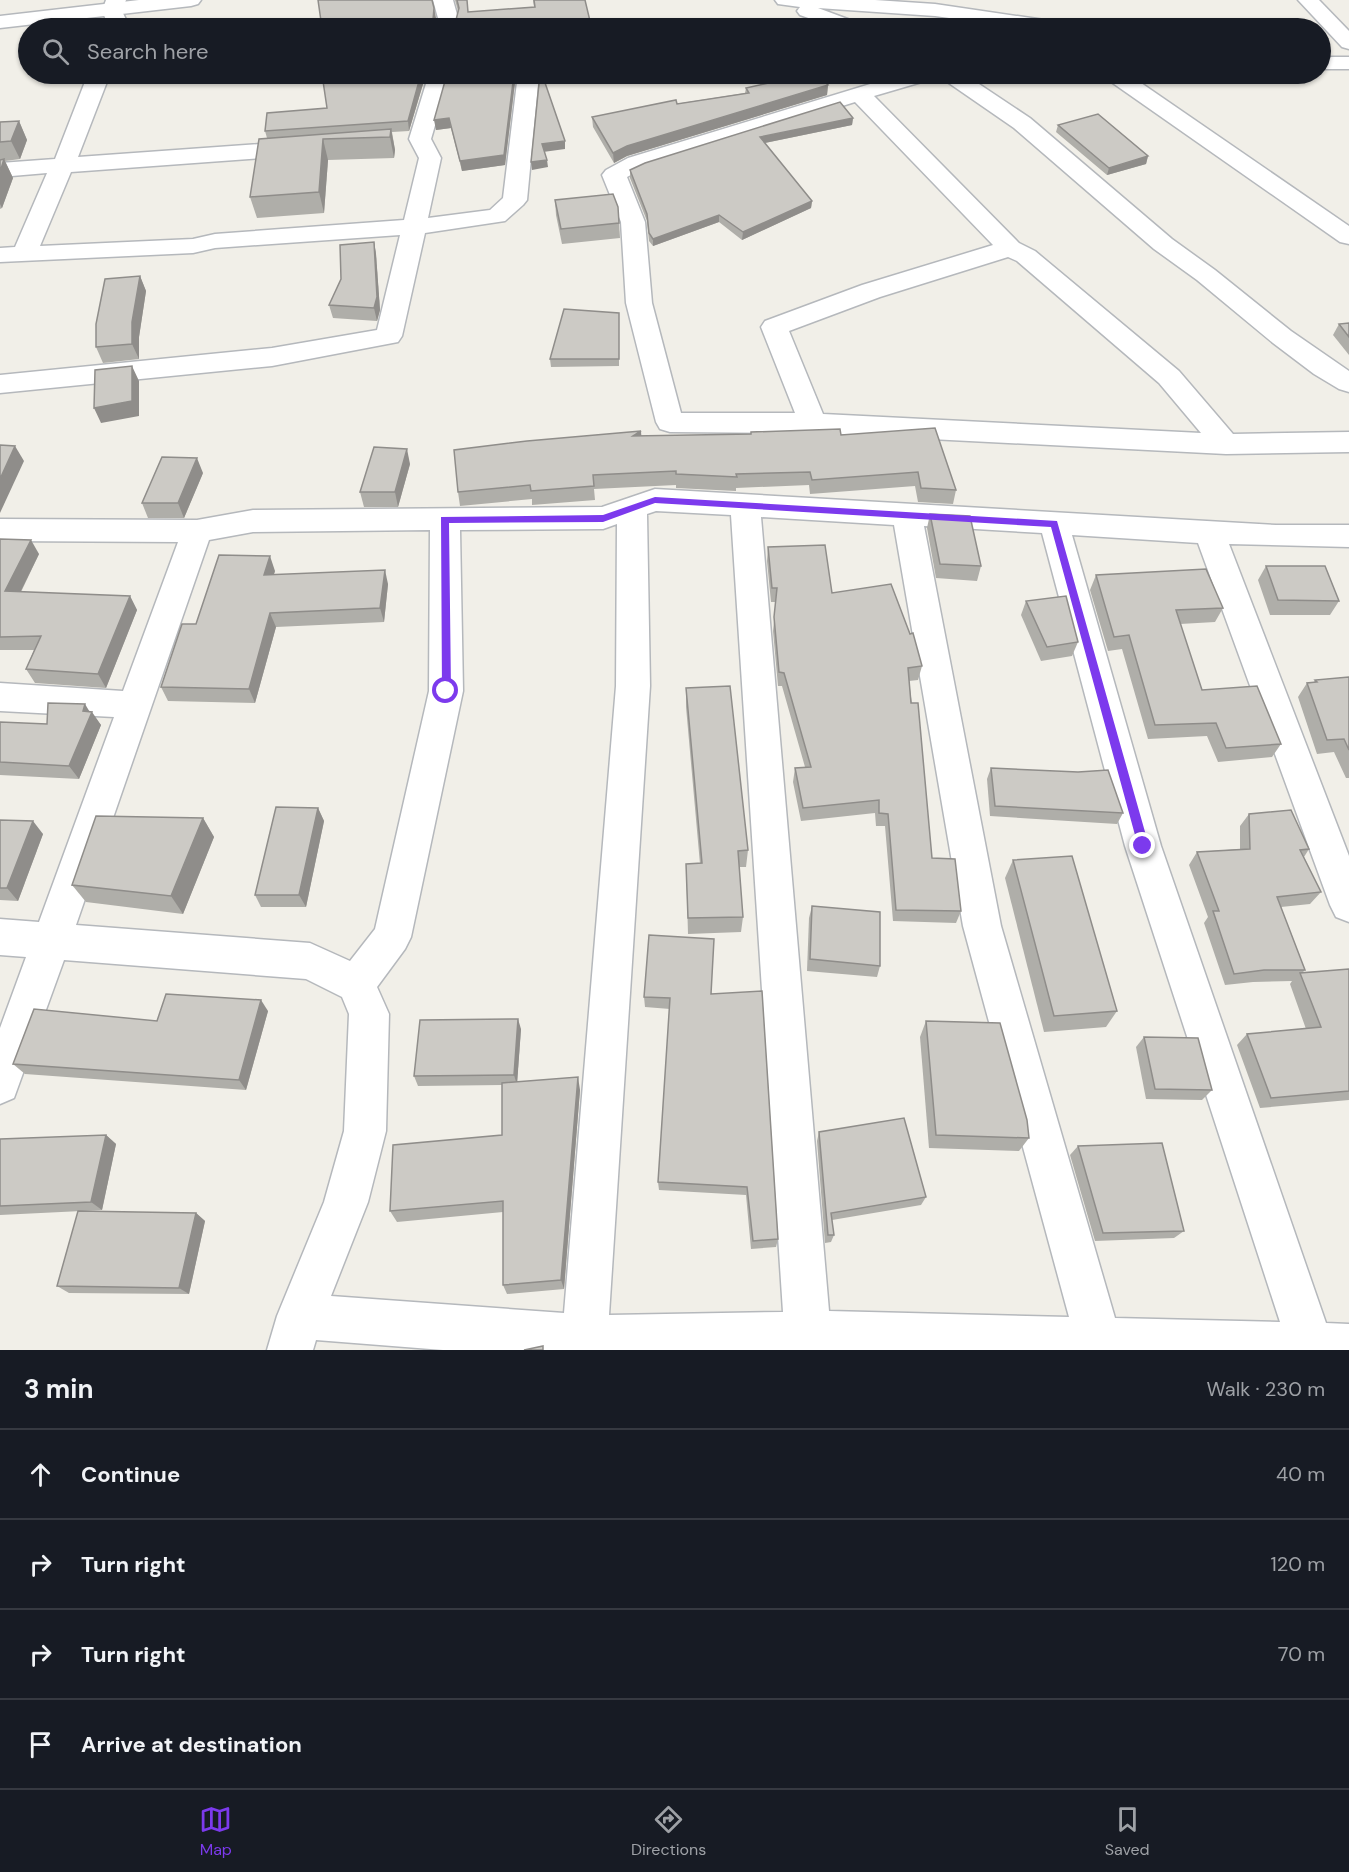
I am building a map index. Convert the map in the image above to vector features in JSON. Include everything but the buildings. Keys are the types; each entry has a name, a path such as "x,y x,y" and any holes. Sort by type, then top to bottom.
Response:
{"street":[{"path":"51,18 114,13 191,0"},
{"path":"443,0 448,18"},
{"path":"785,0 935,10 987,18"},
{"path":"785,0 824,18"},
{"path":"1308,0 1325,18"},
{"path":"0,22 18,21"},
{"path":"1331,24 1349,43"},
{"path":"1331,63 1349,63"},
{"path":"26,253 64,165 95,84"},
{"path":"0,384 272,357 389,336 412,227 430,158 408,140 434,84"},
{"path":"0,255 193,246 215,241 412,227 497,216 515,200 528,84"},
{"path":"892,84 636,163 614,175 633,222 639,303 670,422 813,423 1226,444 1349,442"},
{"path":"965,84 1022,123 1163,243 1282,337 1349,383"},
{"path":"1129,84 1349,237"},
{"path":"859,94 1010,248 1026,256 1169,377 1226,444"},
{"path":"0,170 325,146"},
{"path":"813,423 774,327 871,291 1010,248"},
{"path":"0,530 197,531 253,521 603,519 655,500 1210,533 1349,536"},
{"path":"745,505 810,1342"},
{"path":"584,1344 633,686 632,510"},
{"path":"907,515 982,926 1100,1345"},
{"path":"356,984 392,937 446,691 446,519"},
{"path":"0,937 310,961 356,984 369,1014 365,1131 346,1202 295,1333 584,1344 810,1342 1330,1346 1143,846 1054,524"},
{"path":"0,1084 197,531"},
{"path":"1210,533 1349,905"},
{"path":"0,698 135,705"}],"route":[{"path":"446,691 445,519 603,519 655,500 1054,524 1143,846"}]}
